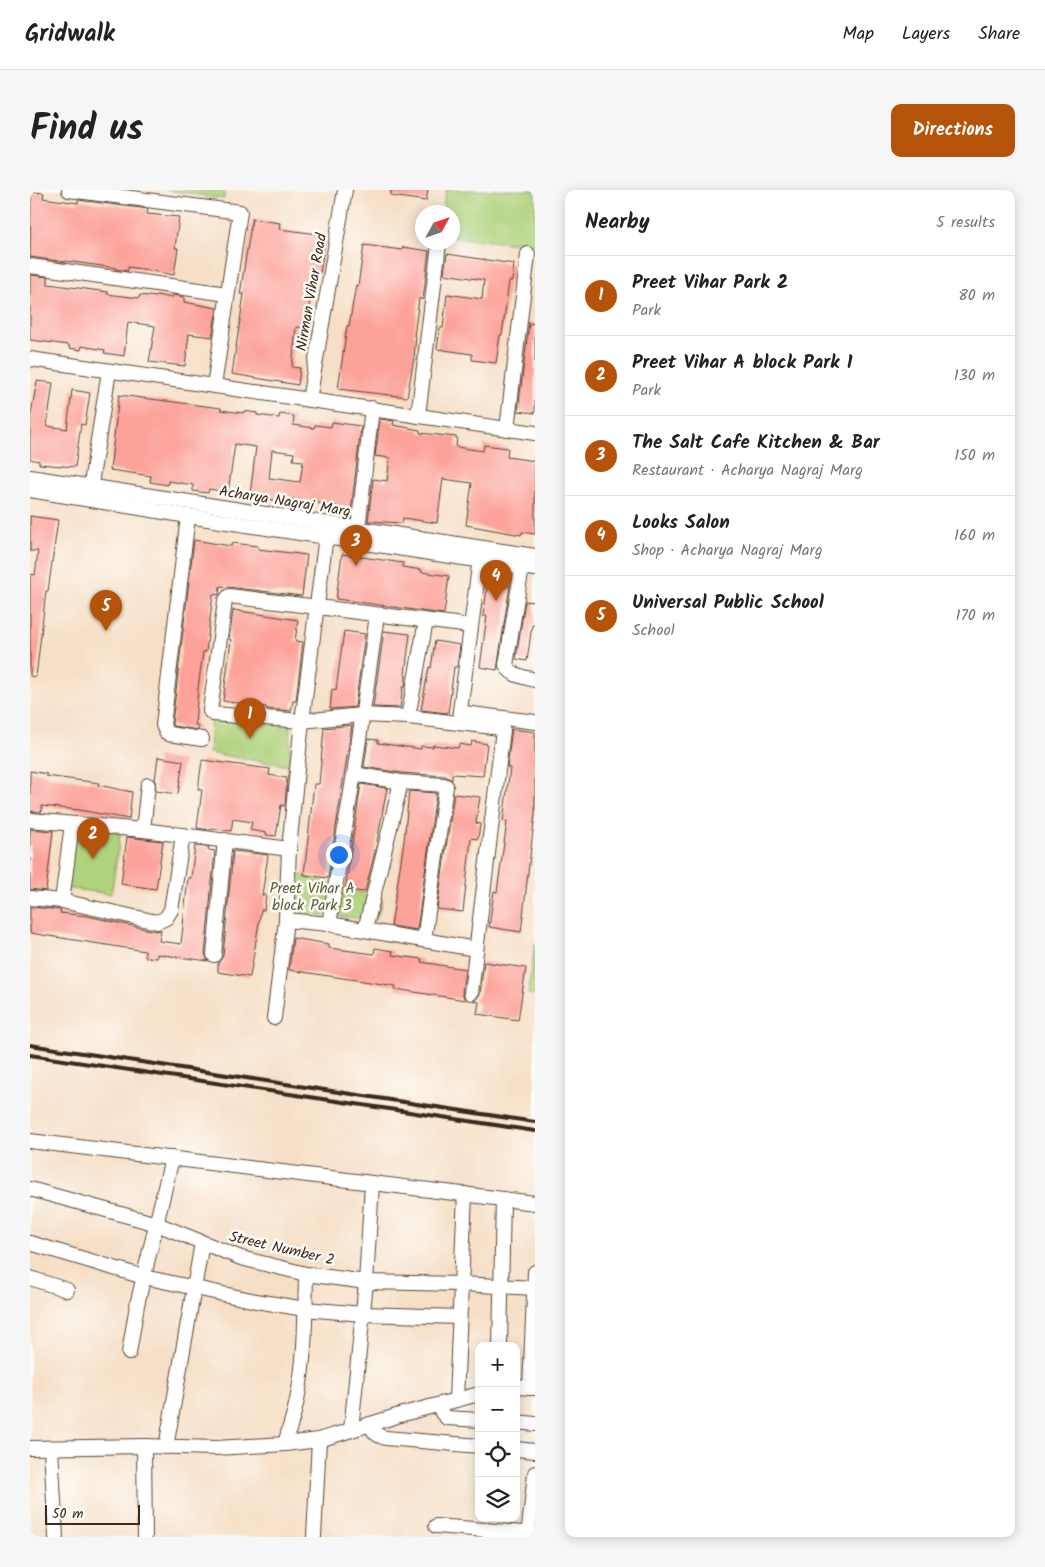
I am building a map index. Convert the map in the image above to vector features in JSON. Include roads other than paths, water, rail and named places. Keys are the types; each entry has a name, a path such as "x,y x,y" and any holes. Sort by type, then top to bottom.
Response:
{"street":[{"path":"69,190 240,212 214,386"},
{"name":"Nirman Vihar Road","path":"309,400 345,190"},
{"path":"418,416 439,250"},
{"path":"507,429 528,254"},
{"path":"30,266 227,294"},
{"path":"30,359 535,433"},
{"path":"90,493 109,371"},
{"path":"358,529 372,408"},
{"name":"Acharya Nagraj Marg","path":"30,477 188,516 326,531 358,529 481,554 529,568"},
{"name":"Acharya Nagraj Marg","path":"30,490 90,493 481,554 535,556"},
{"path":"188,516 163,725 169,734 202,739"},
{"path":"274,1018 286,920 289,849 302,722 326,531"},
{"path":"481,554 460,711 535,722"},
{"path":"529,568 506,665 509,670 518,675 535,680"},
{"path":"471,626 229,596 225,600 210,711 213,714 302,722 362,715 408,717 501,728 503,730 472,993"},
{"path":"329,924 354,774 377,615"},
{"path":"408,717 426,621"},
{"path":"354,774 401,782 444,785 446,788 424,940"},
{"path":"365,930 401,782"},
{"path":"143,830 148,785"},
{"path":"30,820 143,830 289,849"},
{"path":"62,901 72,824"},
{"path":"30,898 62,901 157,922 166,918 171,910 183,835"},
{"path":"214,955 225,840"},
{"path":"286,920 329,924 476,949"},
{"path":"30,1141 535,1203"},
{"path":"129,1353 144,1277 172,1158"},
{"path":"351,1430 366,1282 372,1183"},
{"name":"Street Number 2","path":"30,1189 157,1224 241,1258 306,1274 366,1282 501,1285 535,1288"},
{"path":"456,1400 465,1194"},
{"path":"500,1342 503,1199"},
{"path":"30,1243 144,1277 194,1289 305,1309 362,1314 460,1317"},
{"path":"166,1447 202,1243"},
{"path":"527,1388 533,1352 535,1272"},
{"path":"285,1444 297,1400 302,1366 306,1274"},
{"path":"30,1278 67,1290"},
{"path":"30,1448 144,1446 216,1448 319,1440 475,1395"},
{"path":"440,1404 442,1413 446,1418 475,1420"},
{"path":"520,1422 535,1424"},
{"path":"370,1424 378,1436 386,1438 475,1446"},
{"path":"314,1537 319,1440"},
{"path":"144,1446 145,1537"},
{"path":"51,1448 56,1537"},
{"path":"520,1449 535,1451"},
{"path":"436,1526 531,1535 535,1473"}],"railway":[{"path":"30,1045 535,1122"},
{"path":"30,1055 535,1131"}],"place":[{"name":"The Salt Cafe Kitchen & Bar","path":"356,566"},
{"name":"Looks Salon","path":"496,601"},
{"name":"Universal Public School","path":"106,631"},
{"name":"Preet Vihar Park 2","path":"250,739"},
{"name":"Preet Vihar A block Park 1","path":"93,859"}],"park label":[{"name":"Preet Vihar A block Park 3","path":"312,896"}]}
